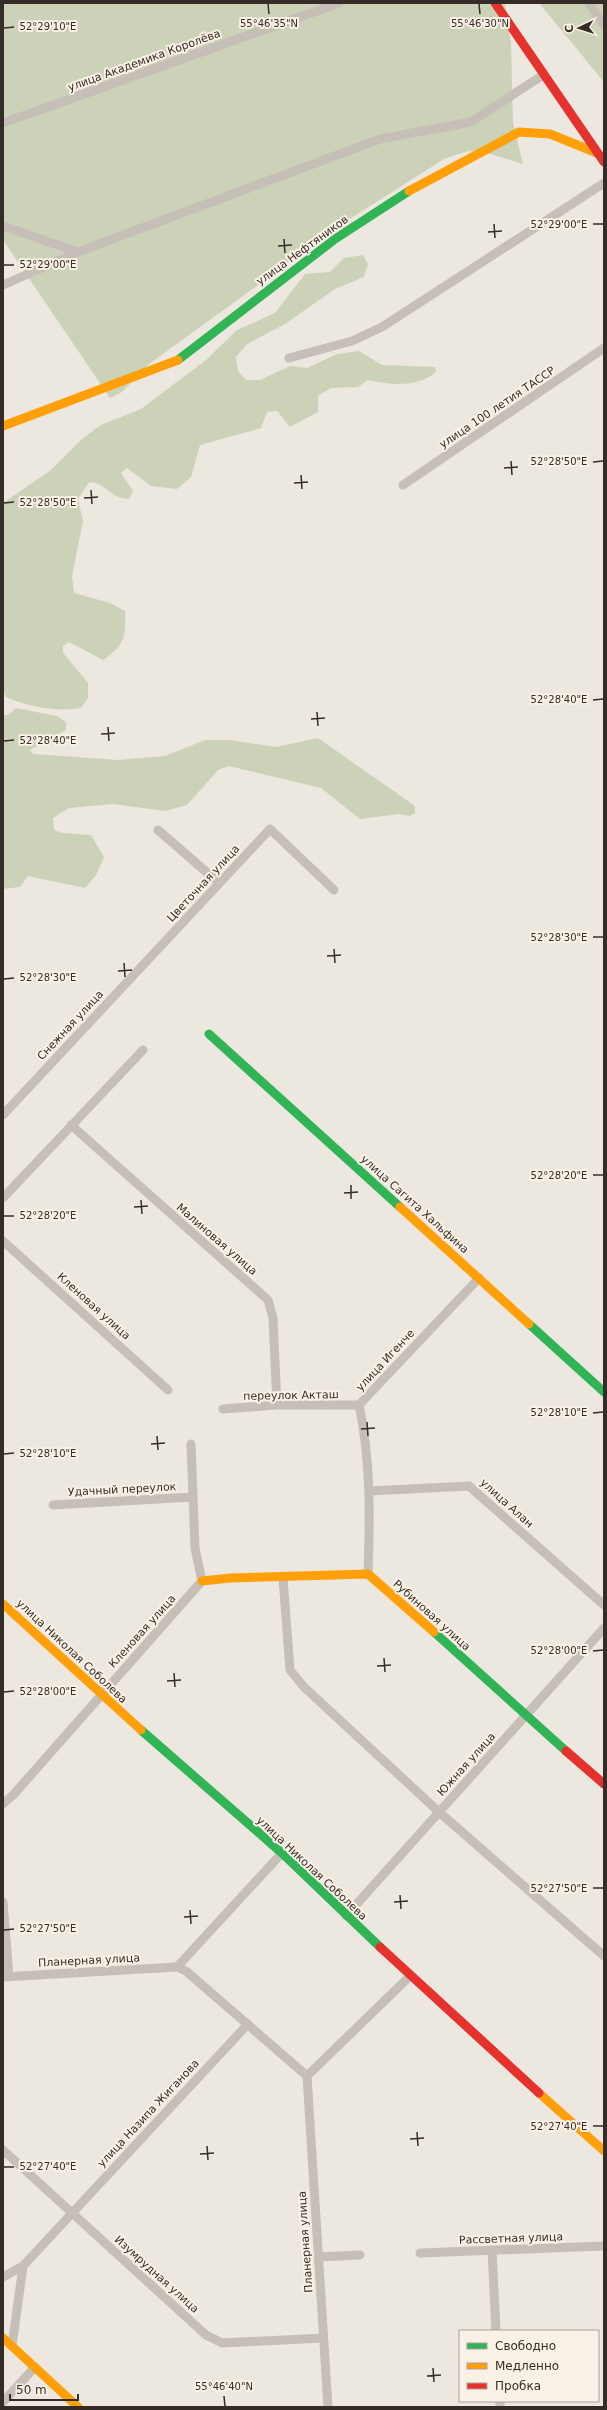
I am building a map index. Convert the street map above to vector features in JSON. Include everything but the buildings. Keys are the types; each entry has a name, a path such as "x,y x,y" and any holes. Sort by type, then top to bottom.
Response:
{"street":[{"name":"улица Академика Королёва","path":"3,123 339,3"},
{"path":"495,3 604,162"},
{"path":"589,3 604,24"},
{"path":"3,285 78,252 380,139 470,122 543,74"},
{"name":"улица Нефтяников","path":"3,426 178,360 335,239 409,191 519,132 533,131 561,136 597,153"},
{"path":"289,358 352,341 382,327 604,183"},
{"path":"3,226 78,252"},
{"name":"улица 100 летия ТАССР","path":"403,485 604,348"},
{"name":"Цветочная улица","path":"155,952 270,829 334,890"},
{"path":"158,830 219,883"},
{"name":"Снежная улица","path":"3,1115 155,952"},
{"name":"улица Сагита Хальфина","path":"209,1034 604,1392"},
{"path":"3,1198 143,1050"},
{"name":"Малиновая улица","path":"71,1125 268,1300 273,1318 277,1405"},
{"name":"Кленовая улица","path":"3,1241 168,1390"},
{"name":"улица Игенче","path":"368,1574 369,1491 364,1428 359,1405 479,1278"},
{"name":"переулок Акташ","path":"223,1409 277,1405 359,1405"},
{"path":"191,1444 195,1548 202,1581 230,1578 283,1578 368,1574"},
{"name":"улица Алан","path":"369,1491 469,1486 604,1605"},
{"name":"Удачный переулок","path":"53,1505 193,1496"},
{"name":"Рубиновая улица","path":"368,1574 604,1784"},
{"path":"283,1578 290,1670 304,1687 439,1812 604,1956"},
{"name":"Кленовая улица","path":"3,1804 14,1794 202,1581"},
{"name":"улица Николая Соболева","path":"3,1604 100,1695 282,1853 410,1976 604,2151"},
{"name":"Южная улица","path":"346,1916 604,1628"},
{"path":"282,1853 177,1966 186,1971 307,2076 410,1976"},
{"path":"3,1902 6,1977"},
{"name":"Планерная улица","path":"6,1977 177,1966"},
{"name":"улица Назипа Жиганова","path":"3,2277 23,2266 248,2024"},
{"name":"Планерная улица","path":"307,2076 328,2407"},
{"name":"Изумрудная улица","path":"3,2150 206,2335 222,2343 323,2338"},
{"name":"Рассветная улица","path":"420,2253 604,2246"},
{"path":"492,2251 496,2330"},
{"path":"318,2257 360,2256"},
{"path":"12,2346 23,2266"},
{"path":"3,2338 78,2407"},
{"path":"3,2402 35,2367"}],"green space":[{"path":"3,3 505,3 511,43 513,123 523,164 488,153 468,151 444,159 348,220 149,364 122,392 110,398 3,240"},
{"path":"539,3 604,3 604,82"},
{"path":"363,255 368,264 364,277 335,289 285,324 247,344 236,357 238,371 246,380 260,380 290,366 307,368 337,354 359,351 382,365 435,367 436,372 421,381 412,383 395,384 368,380 358,387 331,388 318,396 318,412 290,427 277,411 267,412 261,428 200,445 191,477 177,489 151,486 127,468 121,473 133,491 129,499 113,494 100,485 89,482 78,499 83,521 72,576 74,593 110,603 125,611 123,640 116,650 103,660 69,642 63,646 63,653 88,683 88,698 81,708 43,708 24,704 6,697 3,689 3,503 51,470 83,438 101,425 141,409 206,360 237,330 275,313 305,274 330,272 344,258"},
{"path":"16,708 57,716 66,722 66,730 30,750 33,754 118,760 165,756 205,740 229,740 276,747 318,738 415,806 415,813 410,816 399,814 360,819 321,788 229,766 218,770 187,805 165,811 113,804 69,808 53,818 54,830 62,833 91,835 104,857 96,875 85,888 28,876 20,887 3,889 3,715 8,715"}],"traffic: fast":[{"path":"178,360 335,239 409,191"},
{"path":"209,1034 400,1207"},
{"path":"529,1324 604,1392"},
{"path":"434,1632 566,1751"},
{"path":"141,1730 282,1853 380,1947"}],"traffic: slow":[{"path":"409,191 519,132 550,134 597,153"},
{"path":"3,426 178,360"},
{"path":"400,1207 529,1324"},
{"path":"202,1581 230,1578 368,1574 434,1632"},
{"path":"3,1604 141,1730"},
{"path":"539,2093 604,2151"},
{"path":"3,2338 78,2407"}],"traffic: jam":[{"path":"495,3 604,162"},
{"path":"566,1751 604,1784"},
{"path":"380,1947 539,2093"}]}
